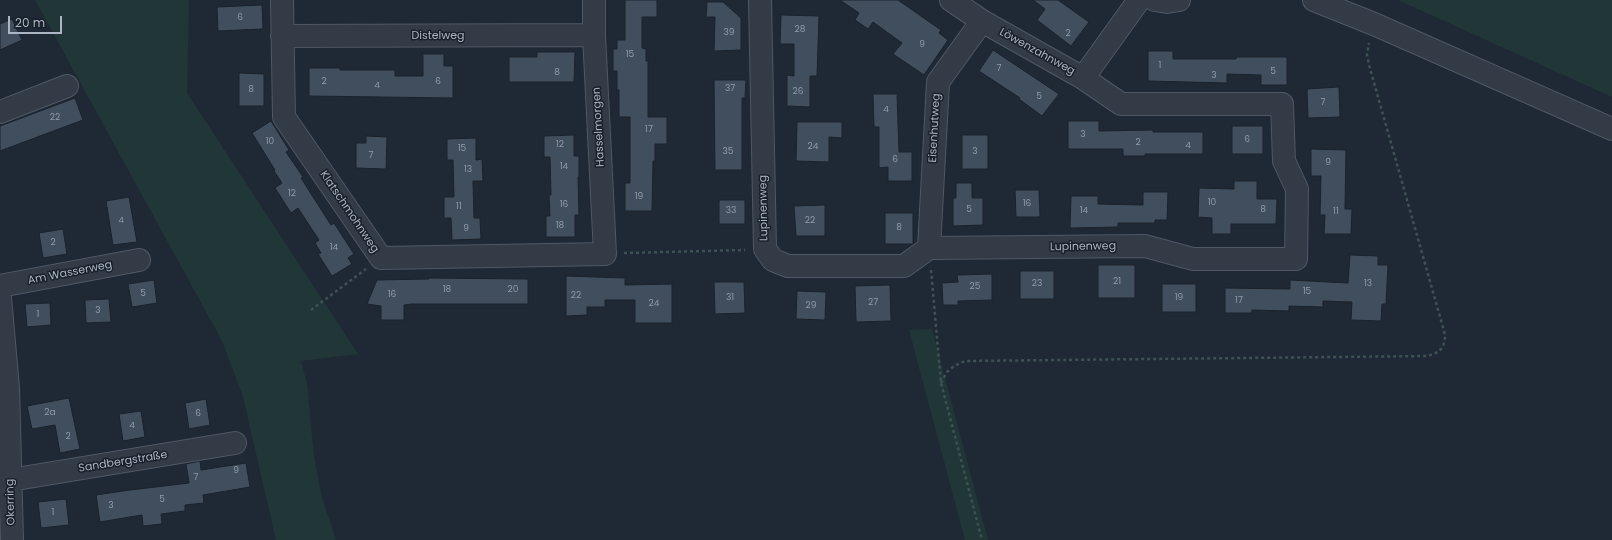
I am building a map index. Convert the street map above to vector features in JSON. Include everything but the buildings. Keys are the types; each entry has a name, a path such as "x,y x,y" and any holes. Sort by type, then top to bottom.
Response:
{"street":[{"name":"Klatschmohnweg","path":"282,0 284,117 381,258 605,254"},
{"name":"Hasselmorgen","path":"594,0 594,35 605,254"},
{"name":"Lupinenweg","path":"760,0 765,249 773,260 788,266 904,266 929,248 1145,246 1193,259 1296,259 1297,189 1284,161 1282,104 1121,104 1083,78"},
{"name":"Löwenzahnweg","path":"950,0 982,21 1083,78 1140,0"},
{"path":"1155,0 1167,2 1179,0"},
{"path":"1314,0 1374,24 1612,129"},
{"name":"Eisenhutweg","path":"929,248 938,82 982,21"},
{"name":"Distelweg","path":"282,36 594,35"},
{"path":"0,112 67,86"},
{"name":"Am Wasserweg","path":"0,286 139,260"},
{"name":"Okerring","path":"0,297 8,388 12,540"},
{"name":"Sandbergstraße","path":"10,480 235,443"}],"path":[{"path":"940,383 947,372 965,360 1428,356 1438,352 1443,347 1445,338 1444,331 1369,65 1367,54 1368,45 1374,24"},
{"path":"929,248 940,383 982,540"},
{"path":"605,254 765,249"},
{"path":"311,310 381,258"}],"green space":[{"path":"35,0 189,0 187,93 358,354 301,361 307,383 314,457 322,498 336,540 276,540 243,397 222,341"},
{"path":"1398,0 1612,0 1612,97"},
{"path":"932,329 988,540 965,540 909,330"}]}
